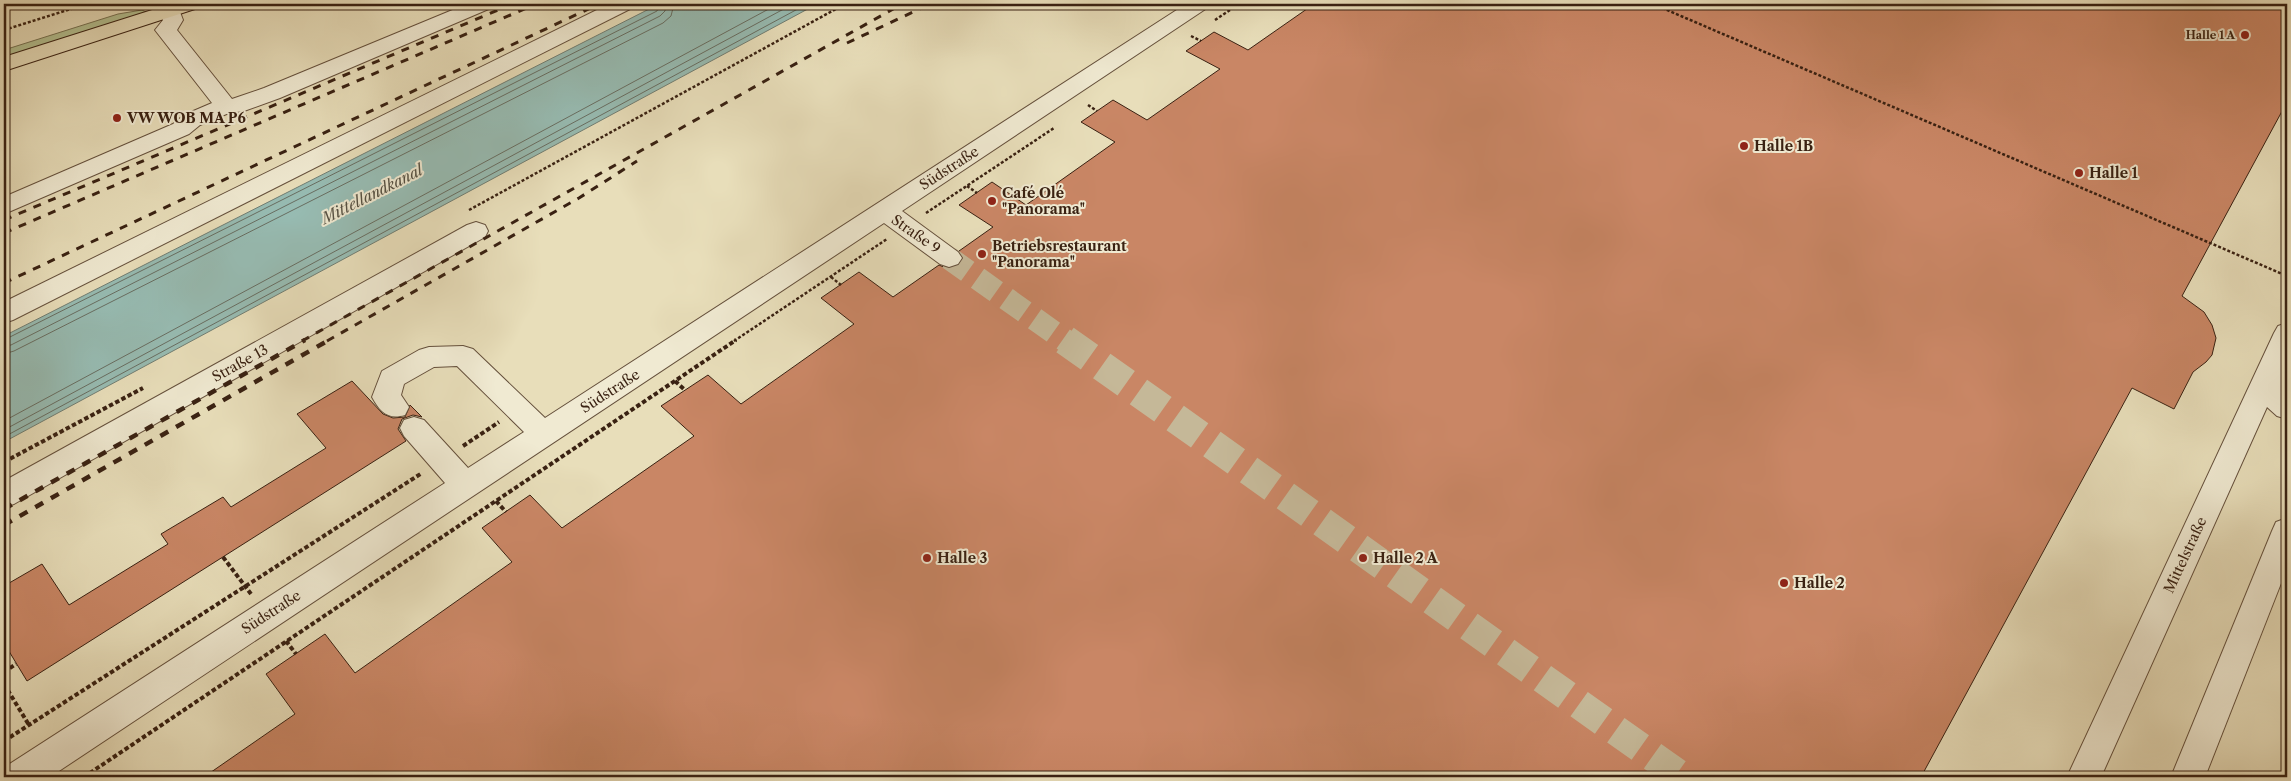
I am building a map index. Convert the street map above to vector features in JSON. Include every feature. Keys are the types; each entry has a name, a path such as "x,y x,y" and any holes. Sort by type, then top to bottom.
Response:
{"main road":[{"path":"4,46 138,4"},
{"path":"4,64 168,7 190,4"}],"street":[{"path":"4,206 181,129 192,120 226,106 236,106 263,95 272,94 484,4"},
{"path":"4,313 625,4"},
{"path":"168,7 173,20 166,30 226,106"},
{"name":"Südstraße","path":"20,777 884,211 1203,14"},
{"name":"Straße 9","path":"884,211 949,258"},
{"name":"Straße 13","path":"4,496 476,231"},
{"name":"Mittelstraße","path":"2084,777 2278,372 2287,333"},
{"path":"395,407 386,397 392,378 429,357 463,356 544,434"},
{"path":"2278,372 2268,391 2287,408"},
{"path":"414,428 465,485"},
{"path":"2188,777 2287,531"}],"path":[{"path":"4,30 87,4"},
{"path":"1203,14 1239,4"},
{"path":"1653,4 2287,276"},
{"path":"1183,41 1199,30"},
{"path":"1191,36 1200,41"},
{"path":"1080,110 1096,100"},
{"path":"1088,105 1097,111"},
{"path":"84,777 1055,126"},
{"path":"967,186 977,193"},
{"path":"831,277 841,285"},
{"path":"675,381 685,390"},
{"path":"4,741 519,410"},
{"path":"496,501 506,512"},
{"path":"4,672 16,664"},
{"path":"4,684 29,725"}],"green space":[{"path":"142,10 146,12 4,58 4,50 118,14"}],"water":[{"name":"Mittellandkanal","path":"659,4 817,4 4,442 4,336"}],"building":[{"path":"1314,4 2287,4 2287,102 2182,296 2204,312 2212,325 2216,338 2212,355 2193,372 2174,409 2132,388 1921,777 204,777 295,714 266,674 325,634 355,673 512,562 482,528 530,495 562,528 694,436 661,406 708,375 741,404 854,324 821,298 859,272 893,297 939,265 948,269 959,266 964,259 959,251 993,227 959,205 992,182 1026,205 1115,142 1081,122 1113,100 1147,120 1220,69 1186,51 1214,32 1248,50"},
{"path":"352,381 383,414 393,418 405,417 410,405 422,417 413,415 402,419 398,429 406,441 27,681 4,643 4,586 42,564 69,605 168,544 161,534 223,497 231,507 326,448 297,414"}],"tunnel":[{"path":"949,258 1066,341"},
{"path":"1065,340 1682,777"}],"railway":[{"path":"4,220 512,4"},
{"path":"4,233 536,4"},
{"path":"4,283 599,4"},
{"path":"302,341 902,4"},
{"path":"847,43 930,4"},
{"path":"327,341 579,198 637,161"},
{"path":"4,509 305,340"},
{"path":"4,525 329,340"}],"place":[{"name":"Halle 1 A","path":"2245,35"},
{"name":"VW WOB MA P6","path":"117,118"},
{"name":"Halle 1B","path":"1744,146"},
{"name":"Halle 1","path":"2079,173"},
{"name":"Café Olé \"Panorama\"","path":"992,201"},
{"name":"Betriebsrestaurant \"Panorama\"","path":"982,254"},
{"name":"Halle 3","path":"927,558"},
{"name":"Halle 2 A","path":"1363,558"},
{"name":"Halle 2","path":"1784,583"}]}
